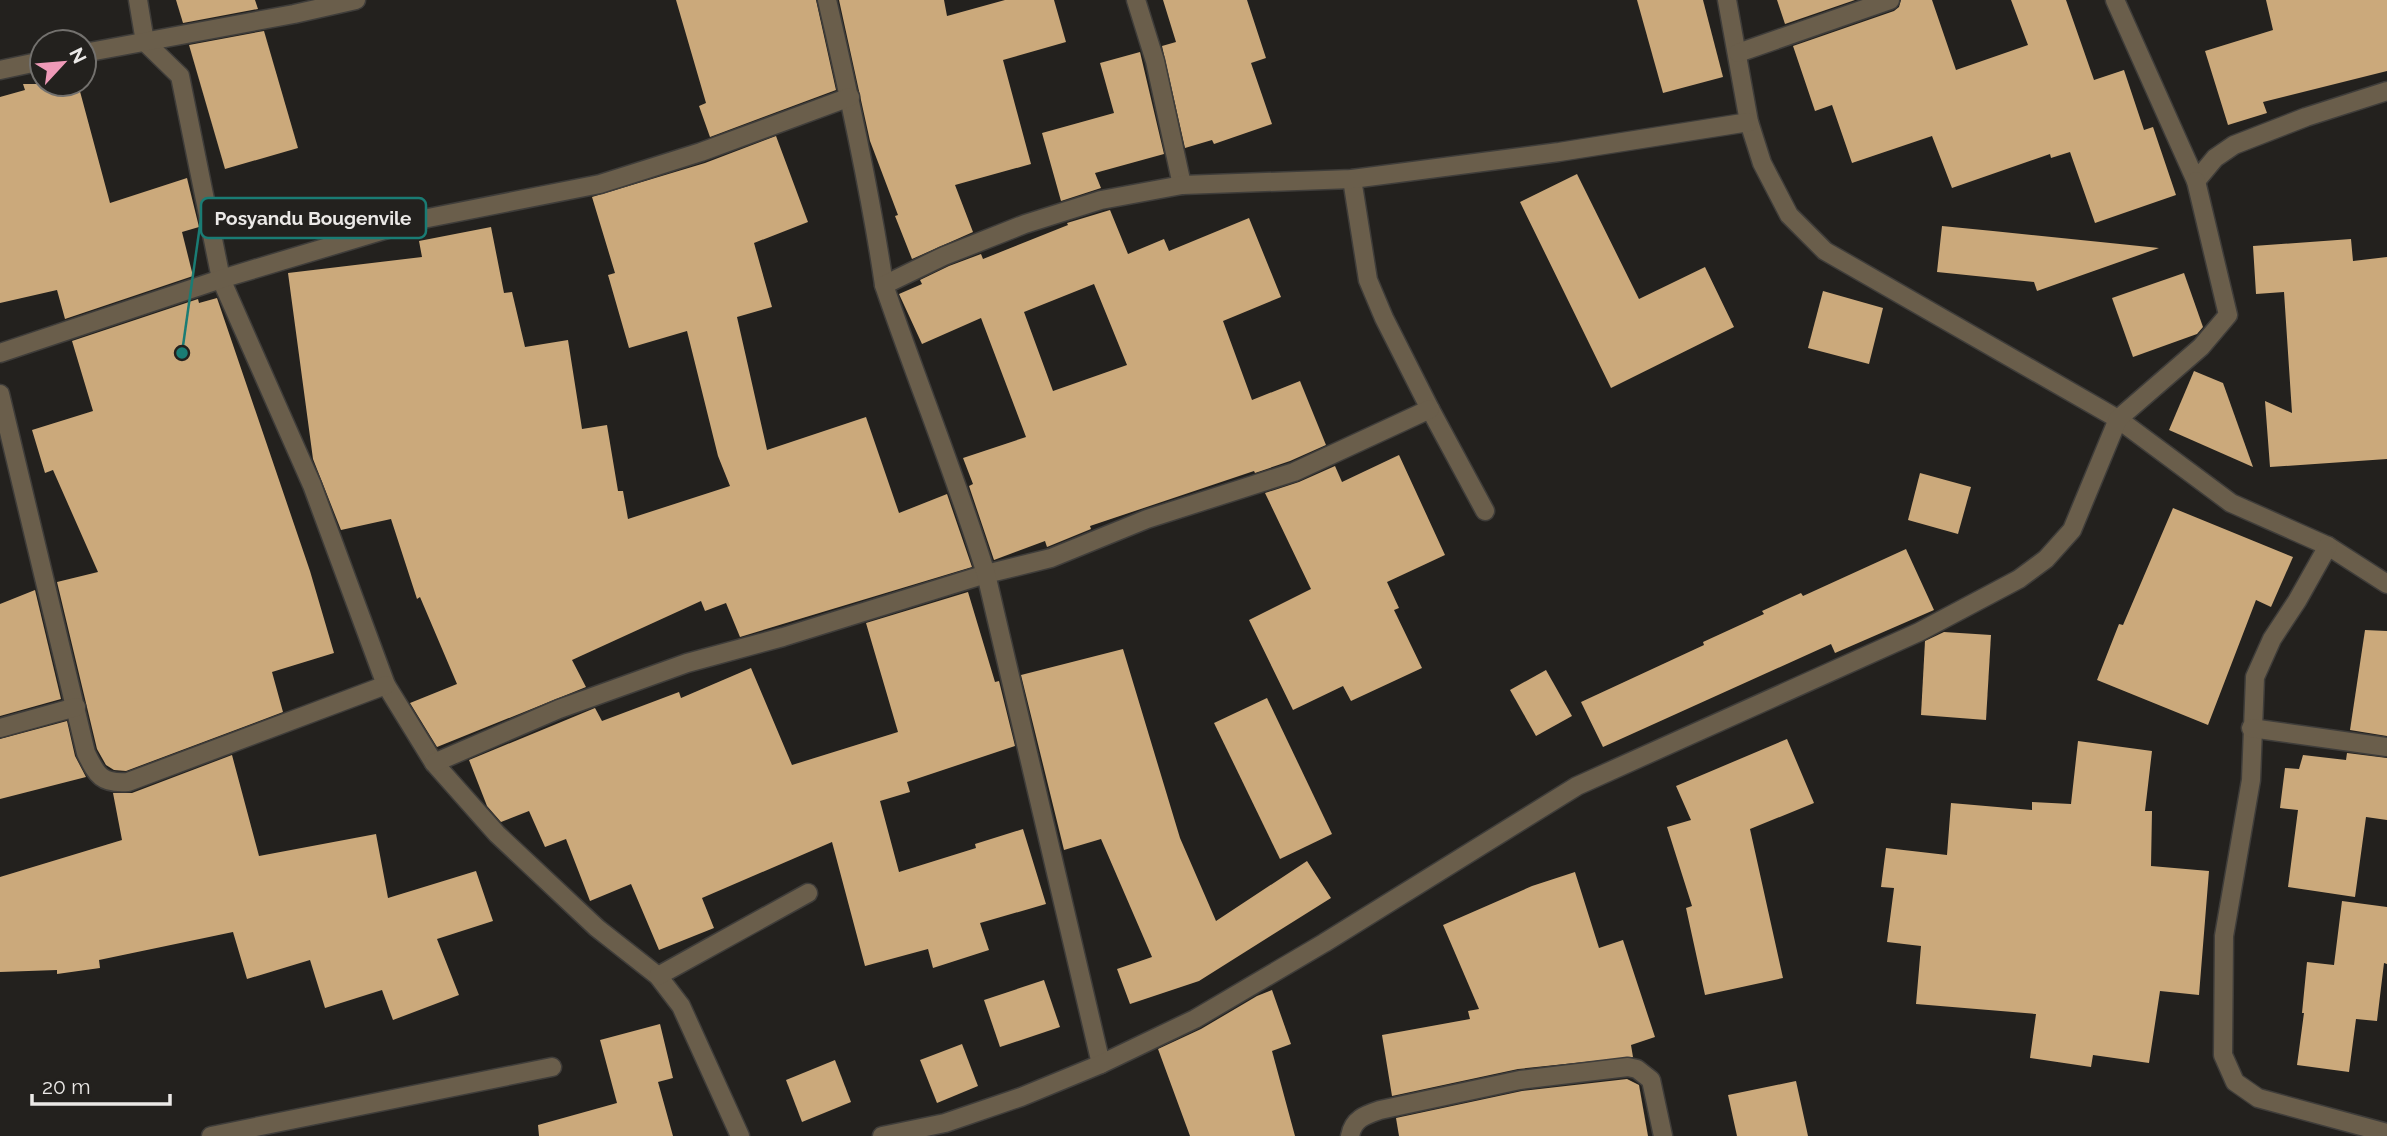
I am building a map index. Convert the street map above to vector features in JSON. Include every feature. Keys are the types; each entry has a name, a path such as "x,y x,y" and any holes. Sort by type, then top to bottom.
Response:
{"street":[{"path":"138,0 145,42 180,76 221,279 312,485 386,685 434,763 497,834 597,928 658,976 681,1006 740,1136"},
{"path":"98,50 356,0"},
{"path":"827,0 850,97 876,228 884,285 917,382 965,505 986,574 1101,1064"},
{"path":"1136,0 1155,61 1182,186"},
{"path":"1727,0 1749,122 1762,163 1789,215 1825,251 2118,419 2231,503 2328,546 2387,584"},
{"path":"1738,53 1890,0"},
{"path":"882,1136 945,1124 1021,1097 1101,1064 1195,1019 1324,943 1577,786 1919,632 2019,579 2046,559 2071,530 2118,419 2201,347 2228,315 2196,181 2115,0"},
{"path":"0,71 28,64"},
{"path":"2196,181 2215,158 2234,145 2281,126 2387,91"},
{"path":"0,353 221,279 418,220 600,184 701,152 850,97"},
{"path":"884,285 944,256 1025,224 1101,200 1182,186 1352,180 1559,152 1749,122"},
{"path":"1352,180 1368,280 1430,409 1485,511"},
{"path":"0,394 86,753 101,778 114,783 128,782 386,685"},
{"path":"434,763 559,709 687,663 783,637 986,574 1051,558 1147,519 1294,472 1430,409"},
{"path":"2328,546 2272,639 2255,677 2251,780 2224,936 2222,1055 2235,1082 2258,1098 2387,1133"},
{"path":"0,728 76,707"},
{"path":"2251,728 2387,747"},
{"path":"658,976 808,893"},
{"path":"211,1136 552,1067"},
{"path":"1350,1136 1355,1121 1380,1110 1520,1080 1628,1067 1637,1069 1651,1080 1663,1136"}],"building":[{"path":"176,0 255,0 258,9 183,23"},
{"path":"676,0 816,0 836,90 710,137 699,106 706,103"},
{"path":"839,0 944,0 947,16 1005,0 1054,0 1066,42 1003,60 1031,164 955,185 973,232 912,259 870,141"},
{"path":"1163,0 1247,0 1266,58 1251,63 1272,124 1214,144 1212,140 1185,148 1162,46 1176,42"},
{"path":"1637,0 1703,0 1723,77 1663,93"},
{"path":"1777,0 1855,0 1785,24"},
{"path":"1901,0 1932,0 1956,70 2028,45 2011,0 2066,0 2094,80 2124,70 2144,130 2153,127 2176,195 2095,223 2070,152 2051,158 2050,154 1952,188 1932,136 1852,163 1832,105 1815,111 1793,46 1894,11"},
{"path":"2266,0 2387,0 2387,71 2263,102 2267,113 2228,125 2205,51 2273,30"},
{"path":"264,31 298,148 225,169 189,45"},
{"path":"1140,52 1164,154 1095,173 1101,188 1061,201 1042,133 1114,113 1100,63"},
{"path":"23,84 28,84 28,98 82,98 110,203 187,178 199,227 182,232 193,276 65,319 57,290 0,303 0,97 25,90"},
{"path":"776,136 808,222 754,243 772,307 737,317 767,450 866,417 899,513 947,494 972,567 740,637 726,603 705,611 701,601 572,660 586,687 437,747 410,703 457,684 420,597 417,599 391,519 341,530 313,459 288,273 422,257 419,241 491,227 504,293 512,292 525,347 568,340 582,429 607,425 618,491 623,491 628,519 730,486 718,456 687,331 629,348 608,275 615,273 592,197 705,163"},
{"path":"1577,174 1639,299 1705,267 1734,327 1611,388 1520,202"},
{"path":"1110,210 1128,254 1164,239 1169,251 1249,218 1281,297 1223,321 1252,400 1300,381 1326,445 1290,461 1090,526 1091,529 1047,547 1045,541 994,560 969,486 973,484 963,458 1026,437 981,318 922,344 899,294 922,284 920,280 949,266 981,254 983,259 1068,225 1067,223","holes":["1094,284 1127,365 1053,391 1024,312"]},
{"path":"1942,226 2159,248 2037,291 2034,282 1937,272"},
{"path":"2351,239 2353,261 2387,257 2387,459 2270,467 2265,401 2292,413 2284,292 2256,294 2253,246"},
{"path":"2184,273 2203,327 2197,334 2133,357 2112,298"},
{"path":"1823,291 1883,308 1869,364 1808,348"},
{"path":"217,298 310,571 334,653 272,672 283,712 126,771 114,770 106,765 97,749 57,582 98,572 53,470 45,473 32,430 93,411 72,341 198,299 199,303"},
{"path":"2194,371 2223,383 2253,467 2169,430"},
{"path":"1399,455 1445,555 1387,582 1399,608 1394,610 1422,668 1351,701 1343,686 1293,710 1249,620 1311,589 1265,493 1335,466 1342,482"},
{"path":"1920,473 1971,487 1958,534 1908,520"},
{"path":"2173,508 2293,557 2271,607 2256,600 2208,725 2097,680 2119,624 2123,625"},
{"path":"1906,549 1934,610 1835,653 1831,644 1603,747 1581,702 1704,645 1703,642 1764,614 1762,611 1801,593 1803,596"},
{"path":"35,590 61,699 0,716 0,604"},
{"path":"968,592 995,682 999,681 1015,746 907,782 910,792 880,801 899,872 976,848 975,844 1023,829 1046,904 980,923 989,950 933,968 928,949 865,966 832,842 702,898 714,928 659,950 631,884 590,901 566,839 545,847 529,811 501,822 487,806 469,760 595,708 602,721 679,692 681,698 751,668 792,765 898,732 866,623"},
{"path":"2365,630 2387,631 2387,736 2350,730"},
{"path":"1944,632 1991,635 1986,720 1921,715 1925,641"},
{"path":"1123,649 1180,838 1216,921 1307,861 1331,898 1199,981 1130,1004 1117,969 1152,957 1101,839 1064,850 1021,675"},
{"path":"1546,670 1572,716 1536,736 1510,690"},
{"path":"1267,698 1332,834 1280,859 1214,723"},
{"path":"67,721 75,756 86,777 0,799 0,739"},
{"path":"1787,739 1814,803 1750,829 1783,978 1705,995 1686,908 1692,906 1667,827 1691,820 1676,786"},
{"path":"2078,741 2152,751 2145,811 2152,811 2151,866 2209,871 2199,995 2160,991 2149,1063 2093,1055 2091,1067 2030,1058 2036,1014 1916,1004 1921,946 1887,942 1894,888 1881,887 1886,848 1947,855 1951,803 2032,810 2032,802 2071,804"},
{"path":"2347,753 2387,758 2387,820 2366,817 2355,897 2288,887 2298,810 2280,808 2285,768 2299,769 2303,755 2346,760"},
{"path":"232,755 259,856 376,834 388,898 476,871 493,921 437,939 459,995 393,1020 382,990 325,1008 310,960 247,979 233,932 99,960 100,968 57,974 57,970 0,972 0,877 122,840 113,793 132,793"},
{"path":"1575,872 1599,948 1623,940 1655,1037 1631,1045 1633,1057 1518,1069 1392,1096 1382,1035 1470,1019 1468,1011 1479,1009 1443,925 1532,886"},
{"path":"2342,901 2387,907 2387,964 2384,963 2377,1021 2356,1019 2349,1072 2297,1065 2307,962 2334,965"},
{"path":"1044,980 1060,1027 1000,1047 984,1000"},
{"path":"1272,990 1291,1044 1272,1051 1295,1136 1190,1136 1158,1049"},
{"path":"660,1024 673,1078 658,1082 673,1136 539,1136 538,1125 617,1103 600,1040"},
{"path":"962,1044 978,1086 937,1103 920,1060"},
{"path":"835,1060 851,1102 802,1122 786,1080"},
{"path":"1627,1079 1639,1085 1648,1136 1399,1136 1396,1118 1522,1091"},
{"path":"1796,1081 1808,1136 1737,1136 1728,1095"}],"place":[{"name":"Posyandu Bougenvile","path":"182,353"}]}
